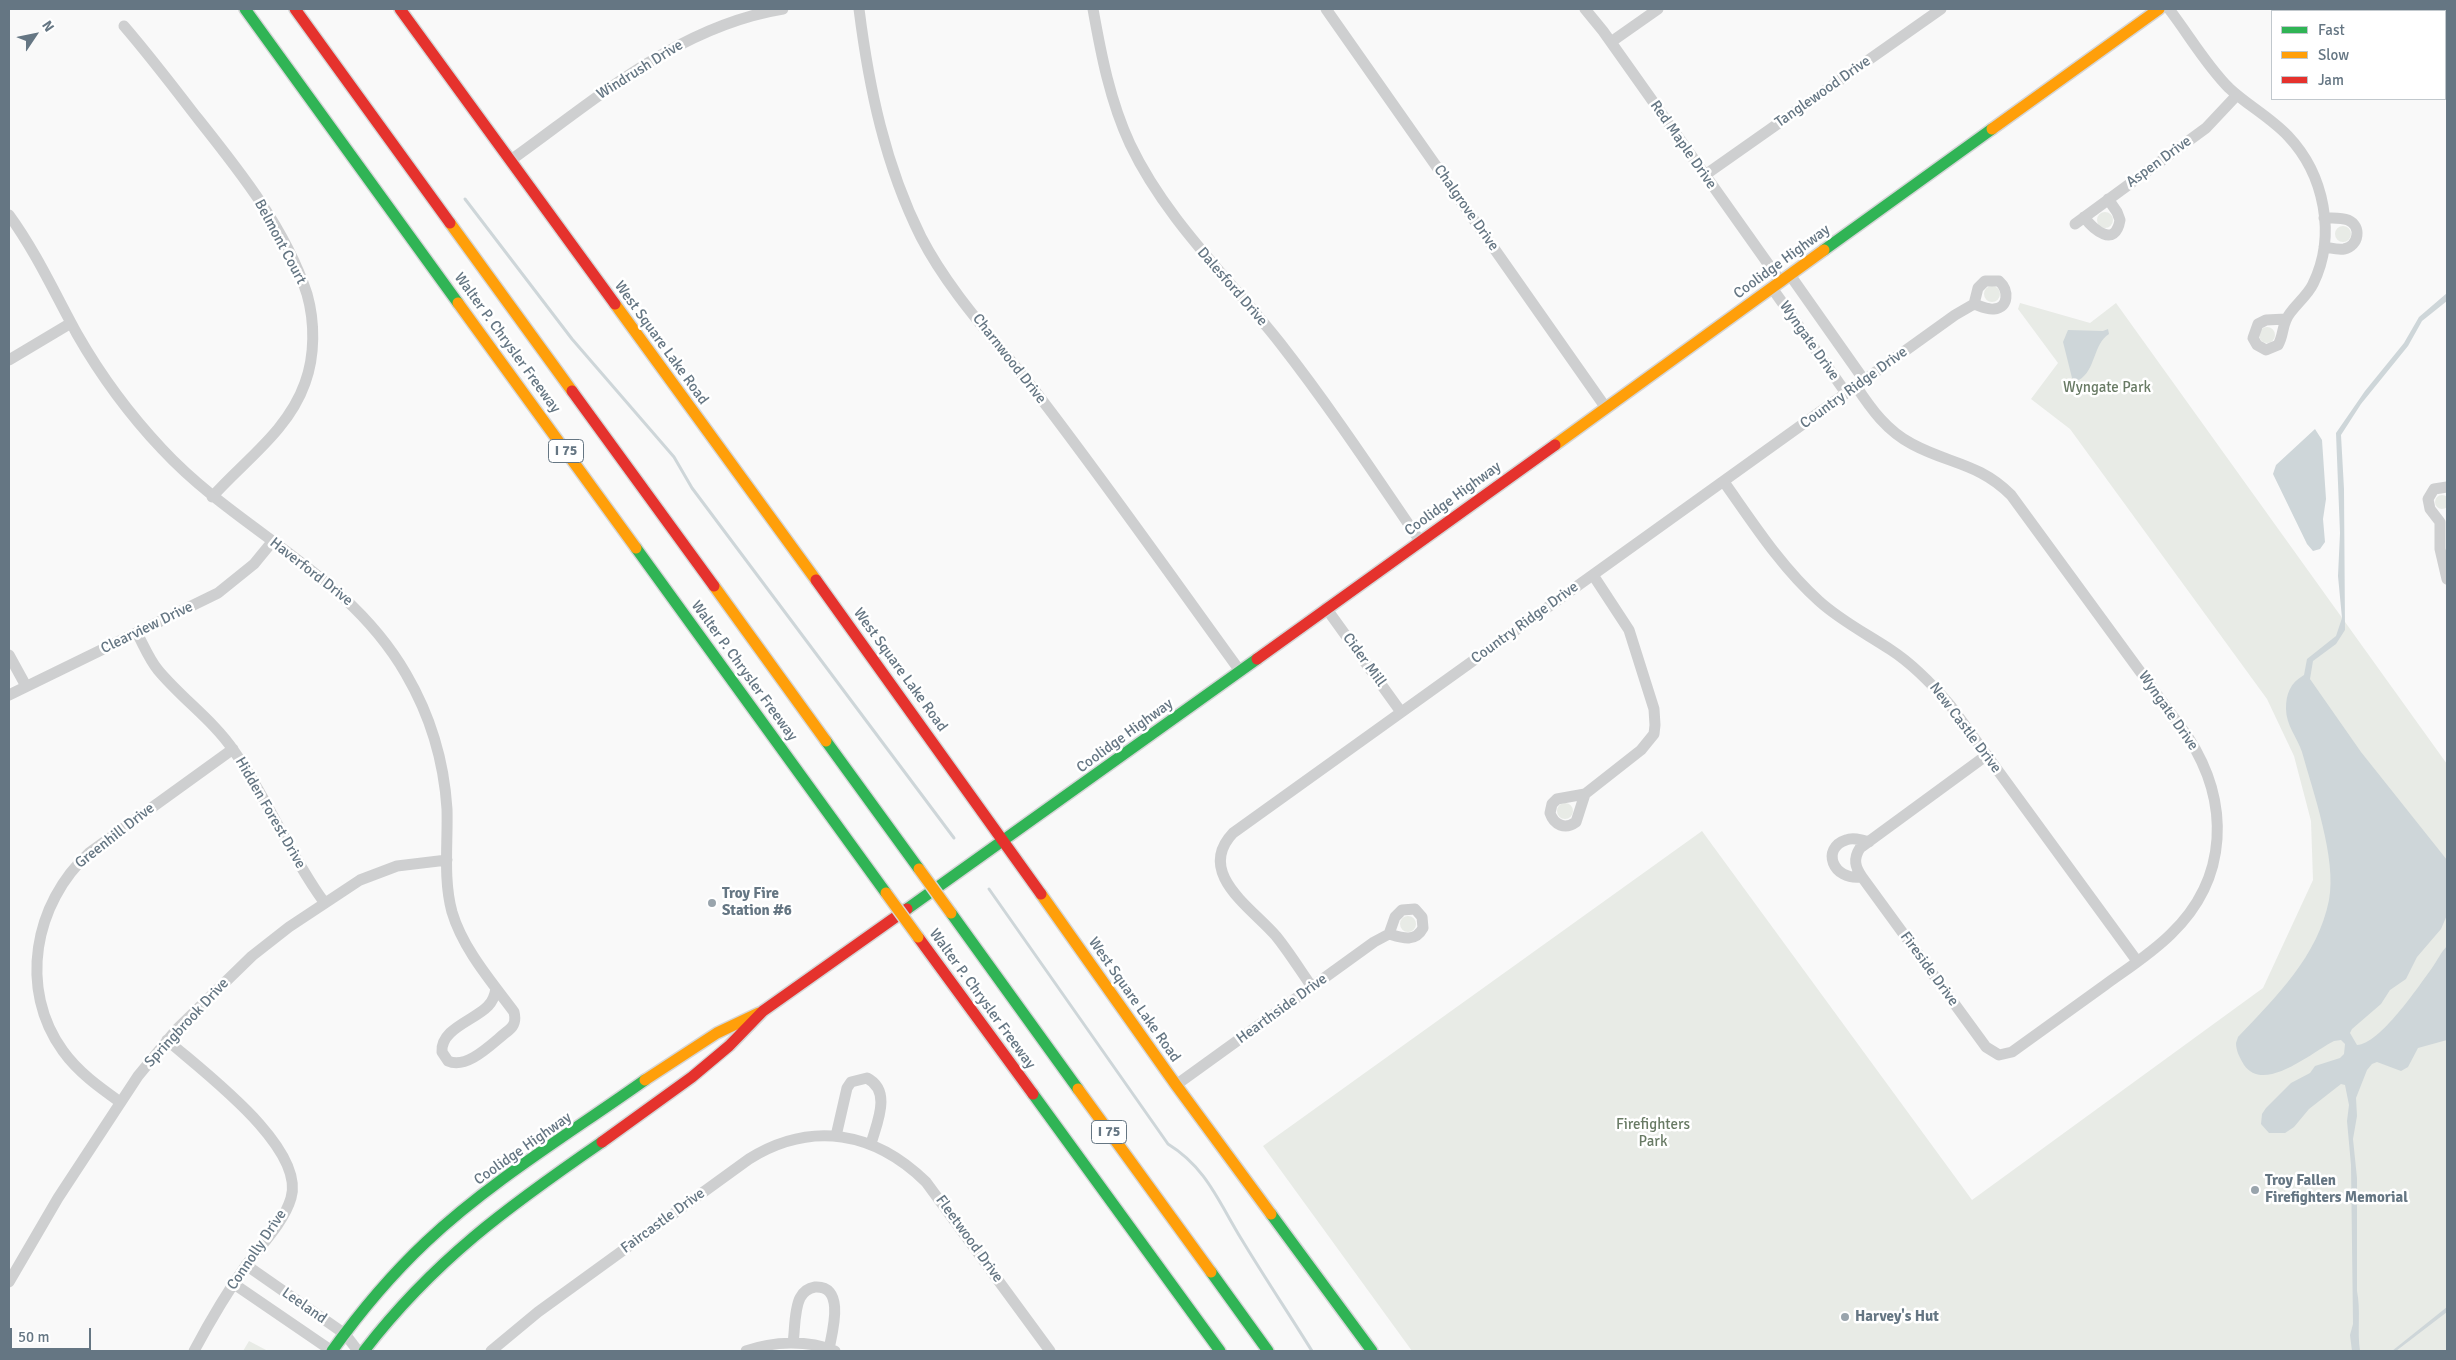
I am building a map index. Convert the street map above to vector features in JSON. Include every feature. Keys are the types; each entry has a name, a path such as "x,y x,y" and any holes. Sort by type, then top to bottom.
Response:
{"main road":[{"name":"Walter P. Chrysler Freeway","path":"245,9 1220,1351"},
{"name":"Walter P. Chrysler Freeway","path":"295,9 1268,1351"},
{"name":"West Square Lake Road","path":"400,9 806,568 897,690 1176,1085 1372,1351"},
{"name":"Coolidge Highway","path":"332,1351 402,1266 464,1209 657,1072 734,1023 763,1011 1240,671 2159,9"},
{"name":"Coolidge Highway","path":"364,1351 406,1300 456,1251 507,1211 673,1092 743,1034 763,1011"}],"street":[{"name":"Windrush Drive","path":"511,160 617,83 668,51 726,23 754,14 783,9"},
{"name":"Charnwood Drive","path":"859,9 871,92 882,137 901,191 922,238 953,286 1047,407 1240,671"},
{"name":"Dalesford Drive","path":"1093,9 1104,65 1120,118 1135,153 1154,185 1197,246 1288,354 1420,541"},
{"name":"Chalgrove Drive","path":"1326,9 1606,408"},
{"name":"Red Maple Drive","path":"1585,9 1611,42 1781,282"},
{"path":"1611,42 1658,9"},
{"name":"Tanglewood Drive","path":"1705,175 1941,9"},
{"path":"2169,9 2212,69 2237,95 2284,132 2299,150 2314,174 2322,200 2324,247 2313,284 2306,296 2286,319"},
{"name":"Belmont Court","path":"124,26 233,163 256,196 294,263 310,308 312,327 311,357 306,382 294,408 275,433 212,497"},
{"name":"Aspen Drive","path":"2108,200 2117,212 2120,220 2113,232 2107,234 2098,233 2079,220 2206,128 2237,95"},
{"name":"Haverford Drive","path":"9,215 34,254 71,323 108,383 138,423 164,452 212,497 322,578 362,613 382,637 407,675 426,713 441,766 446,808 449,896 459,930 467,946 514,1012 514,1025 467,1061 458,1064 448,1061 442,1052 446,1038 488,1006 494,998 496,988"},
{"path":"2324,218 2349,220 2353,223 2358,234 2355,242 2349,247 2337,249 2324,247"},
{"name":"Wyngate Drive","path":"1781,282 1855,387"},
{"name":"Wyngate Drive","path":"1781,282 1881,421 1903,439 1922,449 1978,470 2011,495 2188,737 2204,764 2217,808 2217,837 2211,872 2198,901 2184,920 2170,935 2137,961 2012,1052 1999,1055"},
{"name":"Country Ridge Drive","path":"1312,987 1277,938 1227,883 1219,865 1221,848 1233,833 1855,387 1974,304"},
{"path":"9,360 71,323"},
{"name":"New Castle Drive","path":"1724,482 1793,575 1842,620 1893,651 1926,678 1950,705 2137,961"},
{"path":"2447,487 2434,489 2428,499 2430,509 2444,519 2440,549 2447,580"},
{"name":"Clearview Drive","path":"9,695 137,634 224,589 254,564 272,542"},
{"path":"1585,794 1642,750 1654,734 1655,725 1654,709 1629,630 1593,575"},
{"name":"Cider Mill","path":"1326,608 1401,712"},
{"name":"Hidden Forest Drive","path":"137,634 157,669 210,721 233,749 251,776 299,866 324,902"},
{"path":"9,655 26,686"},
{"name":"Greenhill Drive","path":"120,1102 91,1080 73,1063 57,1041 44,1014 38,992 37,957 47,912 70,873 89,853 233,749"},
{"name":"Fireside Drive","path":"1987,756 1860,848 1856,856 1855,865 1862,878 1986,1047 1999,1055"},
{"path":"1862,878 1850,878 1840,874 1834,865 1833,855 1837,846 1845,840 1856,839 1869,842"},
{"name":"Springbrook Drive","path":"10,1279 58,1198 120,1102 167,1040 252,956 324,902 377,872 414,862 447,860"},
{"name":"Hearthside Drive","path":"1176,1085 1389,934"},
{"name":"Connolly Drive","path":"167,1040 246,1110 269,1136 289,1168 292,1191 288,1204 246,1265 194,1351"},
{"path":"836,1136 847,1088 858,1079 866,1078 874,1082 882,1093 871,1144"},
{"name":"Faircastle Drive","path":"491,1351 538,1312 761,1152 804,1138 836,1136 854,1139"},
{"name":"Fleetwood Drive","path":"854,1139 871,1144 906,1163 926,1182 1050,1351"},
{"name":"Leeland","path":"246,1265 345,1334 358,1351"},
{"name":"Leeland","path":"234,1284 332,1351"},
{"path":"746,1351 771,1345 794,1344 832,1350 835,1303 829,1293 819,1288 808,1289 800,1298 794,1344"}],"green space":[{"path":"2105,212 2111,214 2113,220 2111,226 2105,228 2099,226 2097,220 2099,214"},
{"path":"2343,226 2349,228 2351,234 2349,240 2343,242 2337,240 2335,234 2337,228"},
{"path":"1992,286 1998,288 2000,294 1998,300 1992,302 1986,300 1984,294 1986,288"},
{"name":"Firefighters Park","path":"2020,303 2090,323 2116,303 2447,764 2447,1351 1412,1351 1263,1146 1702,831 1972,1200 2263,988 2313,880 2311,821 2294,756 2267,699 2070,429 2031,399 2058,363 2018,309"},
{"path":"2267,327 2275,335 2267,343 2259,335"},
{"path":"2439,495 2445,495 2449,502 2445,509 2439,509 2435,505 2435,499"},
{"path":"1565,803 1571,805 1573,811 1571,817 1565,819 1559,817 1557,811 1559,805"},
{"path":"1405,916 1411,916 1416,921 1414,930 1405,932 1400,927 1400,921"},
{"path":"249,1341 268,1351 243,1351"}],"shaded area":[{"path":"2447,293 2447,301 2422,321 2408,346 2361,404 2341,435 2344,489 2345,630 2336,644 2313,661 2310,679 2361,752 2447,860 2447,915 2441,929 2417,957 2406,979 2390,990 2381,1004 2352,1029 2350,1033 2357,1045 2366,1042 2376,1035 2398,1013 2447,946 2447,1040 2418,1048 2408,1067 2401,1071 2377,1062 2372,1064 2367,1070 2356,1098 2357,1116 2353,1139 2357,1178 2357,1291 2360,1351 2352,1351 2350,1335 2353,1324 2351,1165 2347,1121 2349,1105 2345,1085 2341,1084 2309,1109 2294,1127 2285,1133 2269,1133 2261,1124 2262,1114 2266,1108 2291,1083 2310,1073 2315,1066 2340,1058 2344,1054 2345,1044 2341,1040 2334,1041 2288,1068 2263,1075 2253,1073 2244,1065 2237,1052 2236,1043 2238,1037 2267,1007 2294,974 2315,939 2329,900 2331,884 2330,865 2323,826 2302,752 2290,726 2286,709 2290,689 2304,675 2307,659 2336,636 2342,618 2338,576 2340,533 2336,433 2365,391 2404,343 2419,317"},
{"path":"2108,329 2109,334 2100,344 2085,376 2079,380 2072,378 2063,342 2068,330 2103,331"},
{"path":"2315,429 2322,440 2326,499 2323,519 2325,542 2320,549 2313,551 2307,544 2273,474 2276,465"},
{"path":"2447,1307 2447,1312 2396,1351 2392,1351"}],"waterway":[{"path":"465,199 572,339 674,457 692,488 954,838"},
{"path":"989,889 1168,1144 1193,1164 1211,1187 1312,1351"}],"traffic: fast":[{"path":"245,9 458,303"},
{"path":"1824,250 1992,129"},
{"path":"636,548 886,893"},
{"path":"907,909 1257,659"},
{"path":"826,741 919,869"},
{"path":"951,913 1078,1089"},
{"path":"332,1351 388,1281 451,1219 505,1177 645,1080"},
{"path":"1033,1094 1220,1351"},
{"path":"364,1351 418,1289 474,1236 535,1189 602,1142"},
{"path":"1271,1214 1372,1351"},
{"path":"1211,1272 1268,1351"}],"traffic: slow":[{"path":"1992,129 2159,9"},
{"path":"450,223 572,391"},
{"path":"1555,445 1824,250"},
{"path":"458,303 636,548"},
{"path":"615,304 816,580"},
{"path":"714,586 826,741"},
{"path":"919,869 951,913"},
{"path":"886,893 918,937"},
{"path":"1041,894 1176,1085 1271,1214"},
{"path":"645,1080 717,1033 759,1013"},
{"path":"1078,1089 1211,1272"}],"traffic: jam":[{"path":"295,9 450,223"},
{"path":"400,9 615,304"},
{"path":"572,391 714,586"},
{"path":"1257,659 1555,445"},
{"path":"816,580 1041,894"},
{"path":"602,1142 692,1077 729,1046 763,1011 907,909"},
{"path":"918,937 1033,1094"}],"place":[{"name":"Troy Fire Station #6","path":"712,903"},
{"name":"Troy Fallen Firefighters Memorial","path":"2255,1190"},
{"name":"Harvey's Hut","path":"1845,1317"}],"park label":[{"name":"Wyngate Park","path":"2107,388"}]}
